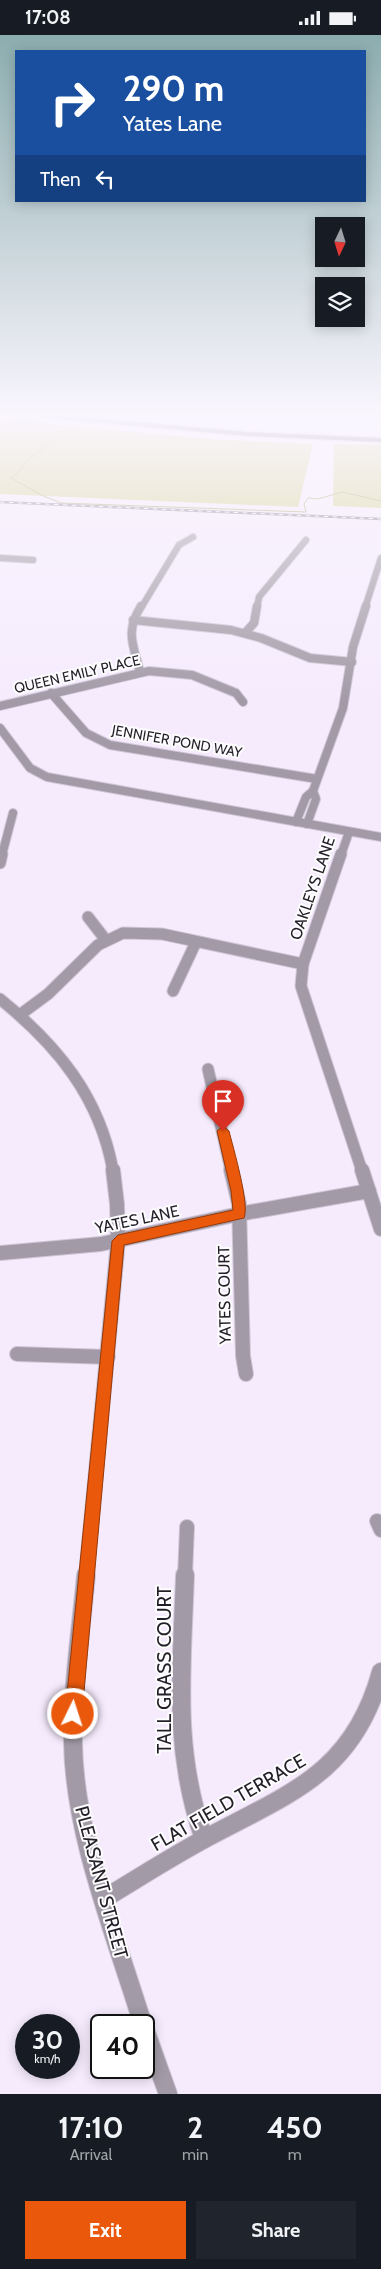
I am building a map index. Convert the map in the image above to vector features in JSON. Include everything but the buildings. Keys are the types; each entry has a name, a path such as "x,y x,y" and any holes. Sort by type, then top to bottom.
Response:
{"street":[{"path":"140,672 131,642 133,620 179,545 193,537"},
{"path":"245,633 254,623 259,597 306,540"},
{"path":"296,822 306,797 312,791 317,779 343,708 352,663 353,647 381,558"},
{"path":"1,560 33,560"},
{"path":"133,620 199,625 245,633 310,658 352,663"},
{"name":"QUEEN EMILY PLACE","path":"0,706 140,672 192,675 236,693 243,701"},
{"name":"JENNIFER POND WAY","path":"50,693 86,733 110,745 317,779"},
{"name":"OAKLEYS LANE","path":"0,728 30,768 47,777 349,832 304,964 301,976 302,993 324,1050 381,1229"},
{"path":"307,824 316,799 312,791"},
{"path":"0,822 12,817 0,863"},
{"path":"349,832 381,837"},
{"path":"88,917 105,939"},
{"path":"20,1014 51,992 91,949 105,939 123,933 146,932 304,964"},
{"path":"173,991 196,942"},
{"name":"PLEASANT STREET","path":"0,999 46,1038 66,1061 81,1084 100,1121 112,1162 117,1193 118,1241 75,1688 73,1743 81,1814 139,2014"},
{"name":"YATES COURT","path":"208,1069 237,1191 240,1214 243,1356 246,1374"},
{"name":"YATES LANE","path":"0,1253 76,1247 118,1241 240,1214 368,1191"},
{"path":"17,1354 108,1357"},
{"name":"TALL GRASS COURT","path":"187,1527 180,1721 187,1782 192,1805 204,1839"},
{"name":"FLAT FIELD TERRACE","path":"105,1898 204,1839 301,1788 319,1775 347,1746 363,1720 371,1705 381,1672"},
{"name":"PLEASANT STREET","path":"155,2059 168,2094"}],"waterway":[{"path":"254,510 306,512 306,510"}],"railway":[{"path":"181,510 381,519"}],"route":[{"path":"73,1714 118,1241 240,1214 237,1191 223,1131"}]}
